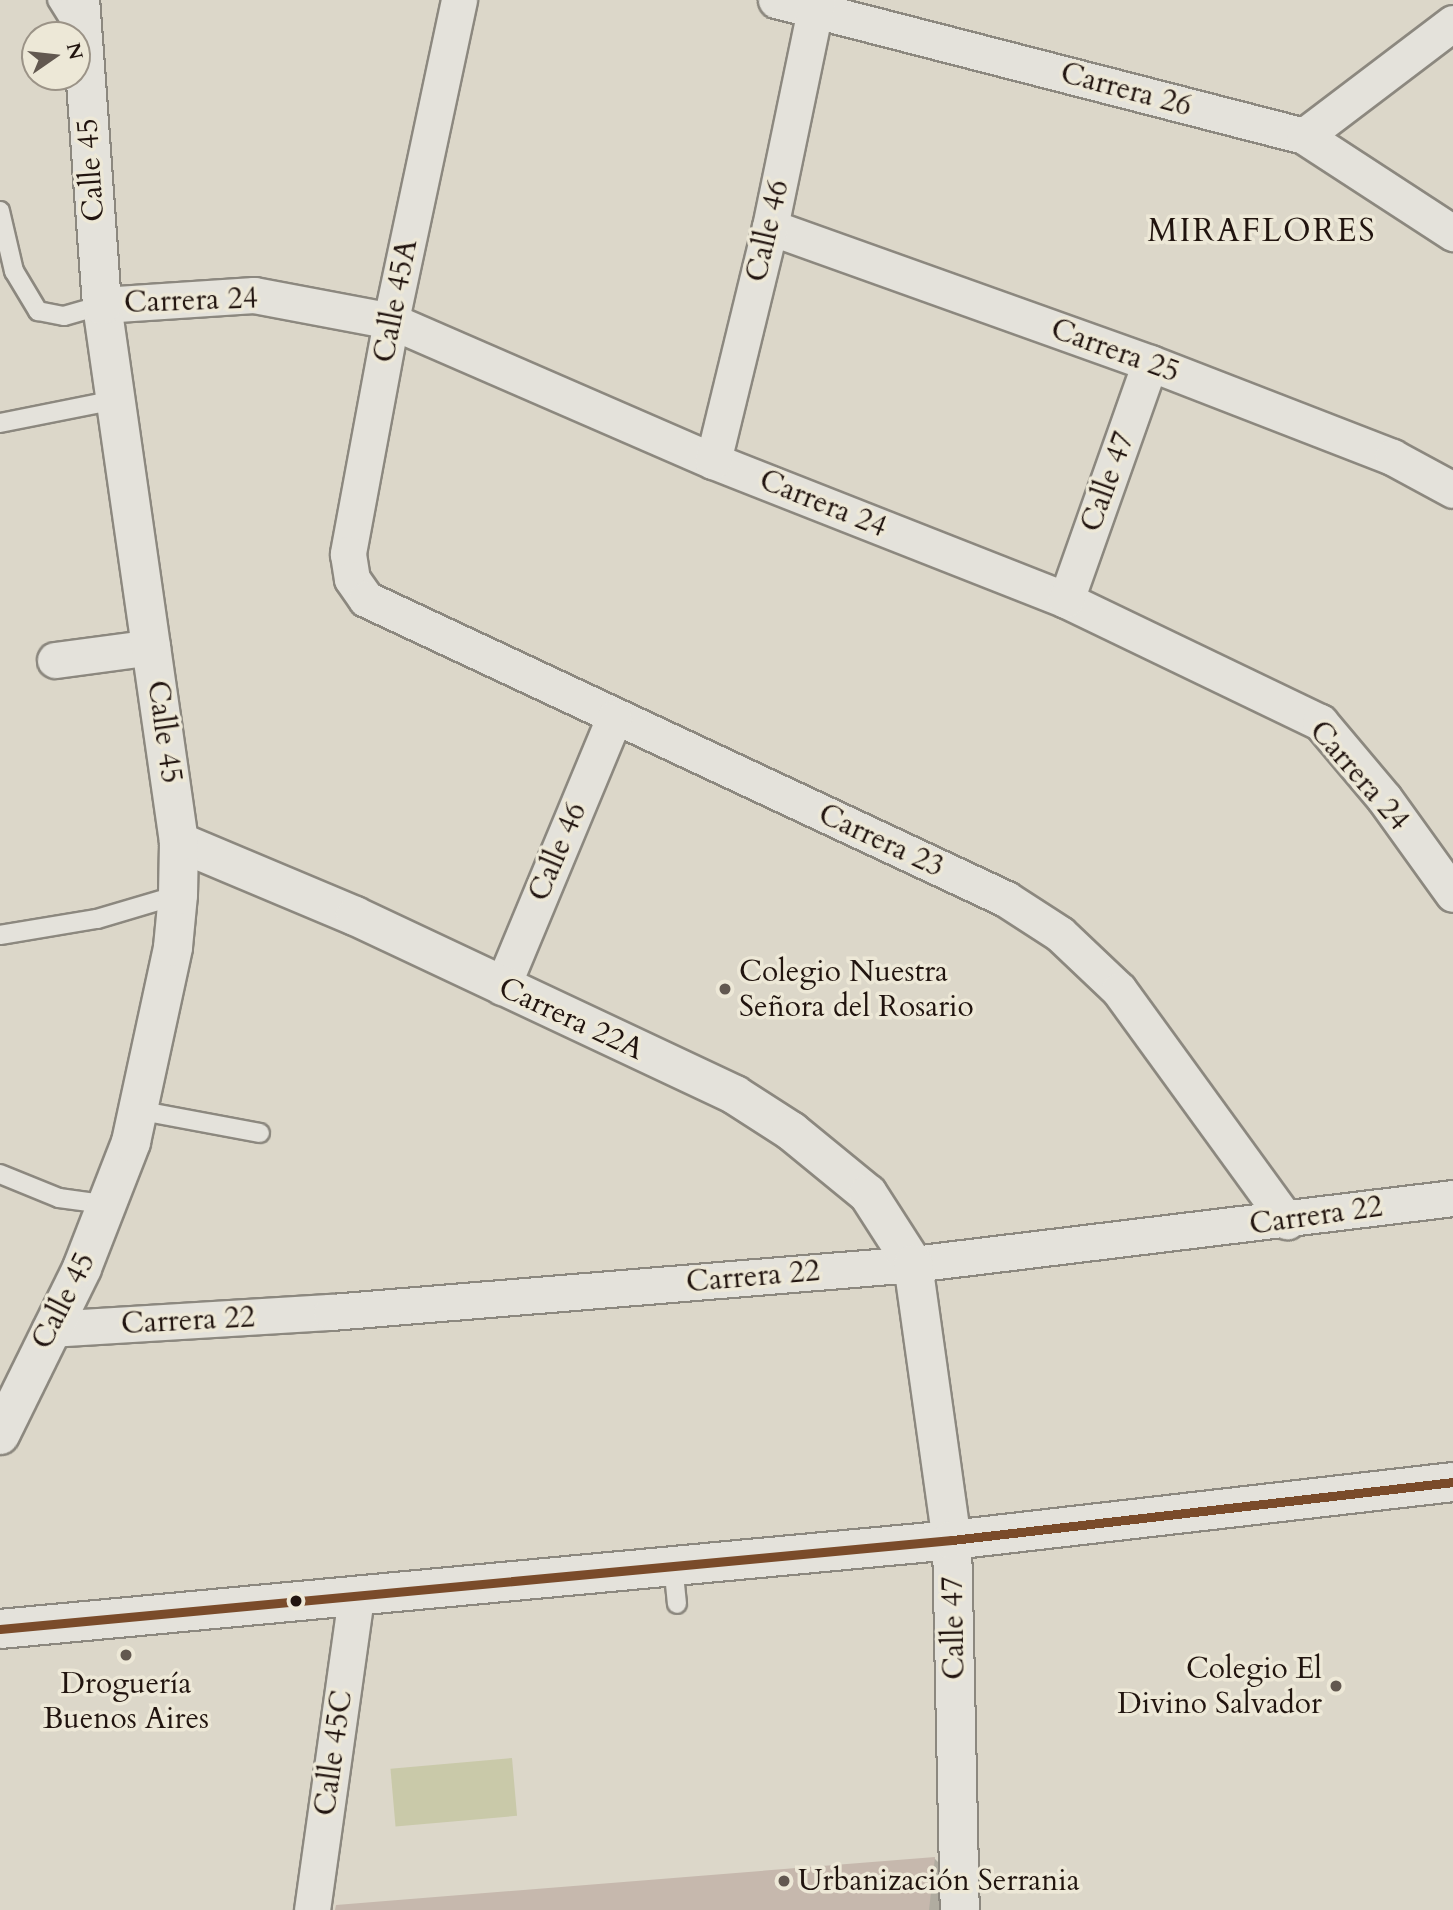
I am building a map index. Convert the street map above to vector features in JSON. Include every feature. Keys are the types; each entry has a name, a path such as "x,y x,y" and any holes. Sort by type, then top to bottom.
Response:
{"street":[{"name":"Calle 45","path":"80,0 82,21"},
{"name":"Calle 45A","path":"366,598 352,579 348,554 391,321 459,0"},
{"name":"Carrera 26","path":"776,0 816,5 1304,136 1453,233"},
{"name":"Calle 46","path":"713,461 770,228 816,5"},
{"path":"1304,136 1453,23"},
{"name":"Calle 45","path":"0,1435 110,1205 137,1110 173,947 177,895 179,842 102,304 87,91"},
{"name":"Carrera 25","path":"770,228 1150,363 1392,457 1453,490"},
{"name":"Carrera 24","path":"102,304 254,295 391,321 713,461 1066,600 1255,686 1320,722 1384,798 1453,894"},
{"name":"Calle 47","path":"1066,600 1150,363"},
{"name":"Carrera 23","path":"366,598 614,718 1006,899 1060,934 1119,990 1287,1221"},
{"path":"55,660 152,647"},
{"name":"Calle 46","path":"502,987 614,718"},
{"name":"Carrera 22A","path":"179,842 355,916 735,1095 791,1131 868,1194 913,1264"},
{"name":"Carrera 22","path":"50,1329 331,1312 913,1264 1287,1221 1453,1198"},
{"name":"Calle 47","path":"913,1264 952,1540 960,1910"},
{"path":"0,1629 952,1540 1453,1482"},
{"name":"Calle 45C","path":"312,1910 356,1597"}],"lane":[{"path":"57,0 70,21"},
{"path":"0,211 14,271 38,311 64,317 102,304"},
{"path":"0,422 116,400"},
{"path":"0,935 97,919 177,895"},
{"path":"137,1110 260,1133"},
{"path":"0,1174 59,1198 110,1205"},
{"path":"673,1564 677,1604"}],"green space":[{"path":"512,1758 517,1816 396,1826 390,1769"}],"building":[{"name":"Urbanización Serrania","path":"935,1857 929,1910 335,1910 336,1905"}],"transit line":[{"name":"47","path":"0,1629 952,1540 1453,1482"}],"place":[{"name":"Colegio Nuestra Señora del Rosario","path":"725,989"},
{"name":"Droguería Buenos Aires","path":"126,1655"},
{"name":"Colegio El Divino Salvador","path":"1336,1686"},
{"name":"Urbanización Serrania","path":"784,1881"}],"district":[{"name":"MIRAFLORES","path":"1262,231"}]}
